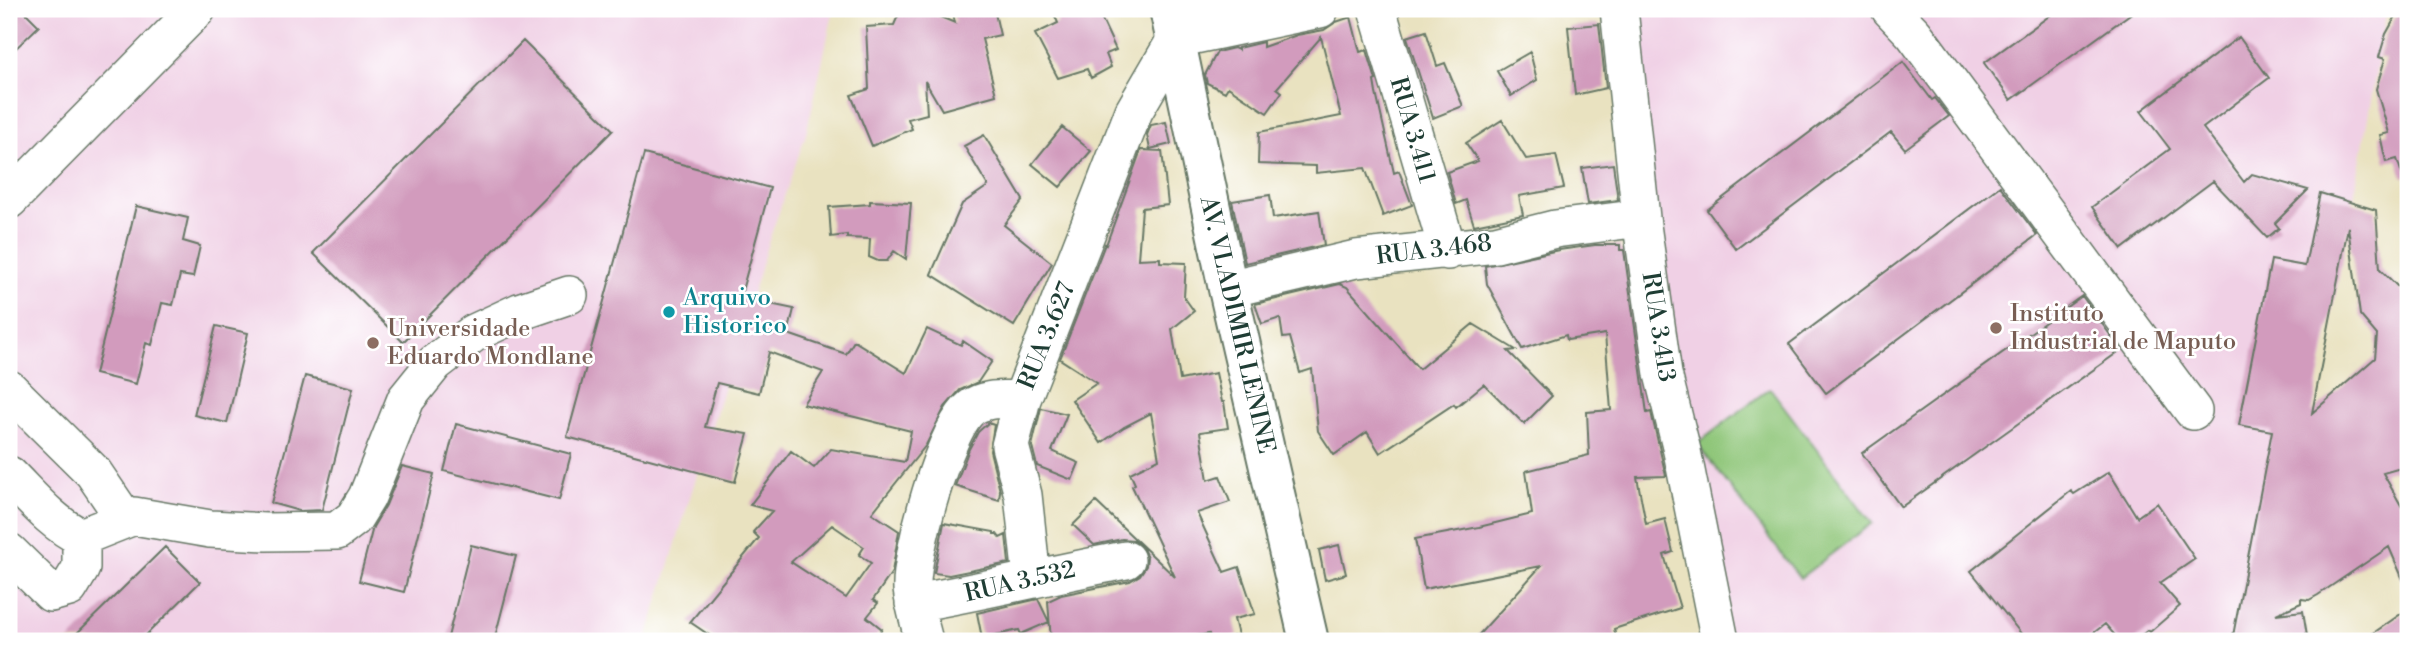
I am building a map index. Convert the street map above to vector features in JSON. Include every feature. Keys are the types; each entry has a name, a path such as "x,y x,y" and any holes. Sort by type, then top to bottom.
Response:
{"main road":[{"name":"AV. VLADIMIR LENINE","path":"1173,24 1228,289 1309,641"}],"street":[{"path":"9,200 197,9"},
{"path":"1173,24 1320,9"},
{"name":"RUA 3.411","path":"1377,9 1448,251"},
{"name":"RUA 3.413","path":"1619,9 1641,218 1664,374 1720,641"},
{"path":"1890,9 1914,34 2193,411"},
{"name":"RUA 3.627","path":"914,624 913,570 925,517 953,433 962,417 972,407 988,400 1022,399 1134,111 1173,24"},
{"name":"RUA 3.468","path":"1228,289 1356,259 1448,251 1496,244 1555,229 1641,218"},
{"path":"9,475 48,514 81,537 134,516 210,529 337,531 354,518 367,497 406,399 435,363 474,333 519,312 569,295"},
{"path":"9,389 93,472 125,519"},
{"path":"1022,399 1010,446 1023,495 1032,579"},
{"path":"9,552 51,593 69,588 81,568 81,537"},
{"name":"RUA 3.532","path":"914,624 982,592 1126,560"}],"shaded area":[{"name":"Universidade Eduardo Mondlane","path":"9,9 834,9 806,134 767,246 646,641 9,641"},
{"name":"Instituto Industrial de Maputo","path":"1630,9 2387,9 2348,231 2268,641 1726,641 1671,384"}],"green space":[{"path":"1770,388 1872,523 1800,578 1697,444"}],"building":[{"path":"9,9 22,9 39,26 9,55"},
{"path":"901,9 921,9 955,23 952,9 994,9 1000,35 982,39 996,95 942,110 925,81 927,114 908,119 912,129 872,146 851,95 869,89 866,27 894,25"},
{"path":"1052,9 1097,9 1116,50 1106,54 1111,67 1091,78 1087,69 1058,78 1035,34 1058,23"},
{"path":"2059,9 2137,9 2011,100 1984,63"},
{"path":"2400,9 2408,9 2408,176 2403,177 2397,159 2386,162 2380,135 2389,133 2376,89 2385,59 2379,57 2386,34"},
{"path":"1351,17 1360,52 1367,50 1376,80 1376,93 1394,173 1399,171 1412,205 1383,216 1365,168 1316,173 1316,166 1258,164 1259,132 1341,116 1321,37 1277,88 1282,92 1267,113 1228,87 1225,92 1207,83 1205,75 1217,52 1234,48 1238,50 1263,42 1263,47 1297,35 1324,30"},
{"path":"1599,24 1606,88 1575,95 1568,27"},
{"path":"1426,31 1437,66 1445,63 1463,106 1433,118 1407,37"},
{"path":"2239,37 2269,78 2203,128 2244,182 2252,174 2308,190 2275,223 2279,228 2267,238 2213,181 2122,249 2092,207 2170,149 2141,111"},
{"path":"523,41 613,130 403,342 313,253"},
{"path":"1530,52 1537,80 1511,96 1497,71"},
{"path":"1903,62 1932,100 1935,98 1949,116 1905,149 1891,132 1736,249 1707,210"},
{"path":"1502,120 1526,159 1556,155 1564,188 1519,196 1523,215 1474,225 1466,200 1456,204 1447,172 1478,161 1466,143"},
{"path":"1166,122 1171,144 1150,149 1147,135 1151,125"},
{"path":"1062,127 1091,151 1060,187 1032,164"},
{"path":"984,135 1023,200 1004,225 1052,263 1014,326 931,274 962,204 988,186 964,146"},
{"path":"1141,150 1162,151 1168,205 1142,208 1138,259 1160,258 1160,262 1186,263 1184,297 1194,311 1172,329 1180,380 1216,373 1224,402 1228,428 1200,432 1208,480 1220,476 1230,502 1197,513 1224,572 1239,567 1255,614 1234,619 1238,635 1217,641 1211,641 1209,634 1165,641 1051,641 1048,601 1061,595 1130,581 1140,575 1146,566 1147,557 1142,547 1133,540 1122,539 1094,545 1073,525 1096,502 1175,577 1132,486 1135,484 1130,473 1159,459 1151,413 1101,443 1072,400 1097,383 1060,359"},
{"path":"644,154 770,188 740,298 794,309 788,334 846,354 854,341 906,373 927,329 961,345 963,341 992,361 978,382 960,390 945,407 926,445 872,513 899,531 892,572 873,600 878,603 867,617 882,629 873,641 750,641 733,635 729,641 718,641 690,622 759,538 753,532 772,511 750,505 791,451 814,468 831,449 905,462 911,431 803,404 823,372 769,352 759,393 717,383 705,427 748,434 735,482 567,437","holes":["832,525 864,547 859,555 871,563 846,598 791,562"]},
{"path":"1613,164 1618,200 1588,204 1582,168"},
{"path":"2000,186 2037,235 1826,393 1789,344"},
{"path":"2320,193 2376,210 2380,269 2408,297 2408,466 2383,473 2408,518 2408,591 2389,547 2318,595 2309,600 2301,599 2301,603 2276,614 2303,611 2308,641 2232,641 2272,431 2239,425 2271,260 2305,266","holes":["2348,227 2360,315 2377,335 2375,358 2312,413"]},
{"path":"1270,195 1273,218 1319,211 1324,245 1245,263 1232,201"},
{"path":"870,201 911,203 906,259 894,251 887,261 878,261 869,257 870,239 847,238 847,235 831,237 829,207 870,204"},
{"path":"136,206 188,218 183,241 200,246 193,277 180,275 173,305 162,303 152,345 146,343 136,384 95,374"},
{"path":"1595,245 1620,245 1620,250 1624,250 1647,413 1651,412 1666,476 1637,477 1646,524 1665,519 1673,552 1664,555 1680,608 1614,629 1617,641 1473,641 1541,566 1424,589 1415,539 1532,514 1526,471 1589,455 1587,412 1611,410 1605,334 1567,340 1566,335 1522,349 1487,284 1485,266"},
{"path":"1340,284 1347,287 1419,369 1473,324 1516,350 1508,351 1552,396 1524,424 1484,384 1456,407 1454,404 1380,453 1367,432 1334,455 1318,431 1312,369 1300,373 1290,337 1283,338 1280,318 1262,324 1255,304"},
{"path":"2082,296 2121,350 1901,507 1862,453"},
{"path":"216,326 248,333 227,423 194,415"},
{"path":"305,376 353,388 322,510 299,511 271,503"},
{"path":"1041,408 1067,414 1052,451 1079,463 1072,480 1037,466 1032,446"},
{"path":"988,423 994,425 990,451 1000,491 999,500 955,486 969,449 978,432"},
{"path":"456,424 571,454 559,500 444,471"},
{"path":"402,466 434,474 404,592 359,581 373,527 386,505"},
{"path":"2109,472 2137,517 2157,503 2195,559 2160,583 2180,606 2150,632 2148,630 2134,641 2120,641 2105,624 2083,641 2027,641 1971,571 2071,491 2074,494"},
{"path":"944,523 994,532 1000,538 1006,535 1009,563 949,575 934,573"},
{"path":"471,545 516,556 494,641 447,641"},
{"path":"1339,545 1346,574 1325,580 1319,550"},
{"path":"165,547 200,582 140,641 69,641"},
{"path":"1038,599 1049,622 1021,634 1019,630 982,638 977,613"},
{"path":"2408,609 2408,641 2362,641"}],"place":[{"name":"Arquivo Historico","path":"669,312"},
{"name":"Instituto Industrial de Maputo","path":"1996,328"},
{"name":"Universidade Eduardo Mondlane","path":"373,343"}]}
